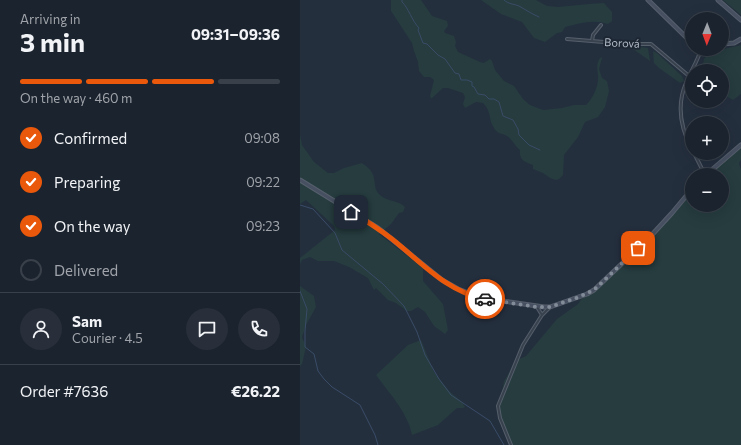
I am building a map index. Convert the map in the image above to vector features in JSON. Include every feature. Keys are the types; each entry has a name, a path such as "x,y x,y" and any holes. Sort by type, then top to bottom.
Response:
{"street":[{"path":"648,0 685,36"},
{"path":"718,0 741,20"},
{"name":"Borová","path":"592,41 593,35 601,25"},
{"path":"729,43 734,43 741,39"},
{"name":"Borová","path":"567,40 651,44 685,73"},
{"path":"685,86 680,108 685,134"},
{"path":"714,168 741,145"},
{"path":"300,180 378,228 442,280 458,290 482,298 537,307 550,307 587,294 600,284 649,238 685,197"},
{"path":"537,307 542,315"},
{"path":"511,445 500,418 498,406 523,345 542,315 550,307"}],"green space":[{"path":"391,0 421,0 432,16 447,21 448,26 444,31 445,33 454,36 456,42 455,46 458,52 484,63 490,59 495,70 504,81 514,86 523,99 530,105 543,110 574,105 586,105 591,99 596,87 598,79 598,63 599,59 601,57 602,58 599,69 602,78 607,81 609,91 605,107 598,117 585,122 578,137 564,155 563,175 559,179 556,180 550,178 533,169 533,165 527,163 521,158 520,150 510,139 495,130 491,122 488,109 483,103 476,102 465,108 463,104 465,97 463,93 448,88 443,88 431,98 430,96 434,80 430,77 424,77 419,71 418,62 412,43 391,11"},
{"path":"481,0 536,0 547,6 558,7 604,3 612,12 612,21 608,24 592,22 565,27 562,32 557,33 545,42 534,38 522,22 501,14"},
{"path":"723,0 741,0 741,15"},
{"path":"741,45 741,94 733,100 729,98 729,64 703,64 706,56 729,56 729,48"},
{"path":"635,46 648,48 650,61 633,49"},
{"path":"653,51 682,76 684,81 680,83 659,68 654,63"},
{"path":"300,134 302,145 314,162 328,173 334,173 344,168 362,163 372,173 378,193 386,199 400,203 405,207 403,212 399,213 391,224 379,234 423,268 423,281 443,304 448,330 445,334 434,326 425,312 418,307 411,311 407,311 396,303 388,300 376,288 374,290 368,278 349,267 334,261 318,261 310,257 302,260 300,264 300,258 335,230 334,226 306,200 300,204"},
{"path":"741,147 741,160 739,163 741,170 741,445 510,445 498,415 504,381 517,360 526,356 557,319 578,304 582,298 597,290 620,265 663,226 685,201 685,212 729,212 729,168 716,168 726,160 729,160 729,157"},
{"path":"300,286 314,296 316,307 306,325 302,337 306,347 302,364 300,366"},
{"path":"421,340 434,372 450,392 462,402 465,407 457,408 438,425 412,435 407,419 376,375 408,345"}],"waterway":[{"path":"402,0 419,28 418,30 423,43 427,44 438,55 445,59 455,73 459,74 461,80 472,82 472,86 478,94 485,95 489,99 494,99 499,102 503,116 513,120 518,129 519,135 529,145 540,150"},
{"path":"504,0 539,17"},
{"path":"300,205 313,209 335,233 342,250 383,284 404,306 417,332 425,355 439,379 451,395 490,421 504,445"},
{"path":"300,291 307,309 305,347 314,354 318,371 324,379 332,387 360,405 375,435 378,445"}],"way so far":[{"path":"485,299 537,307 550,307 587,294 594,290 638,248"}],"route":[{"path":"351,212 378,228 442,280 458,290 485,299"}]}
